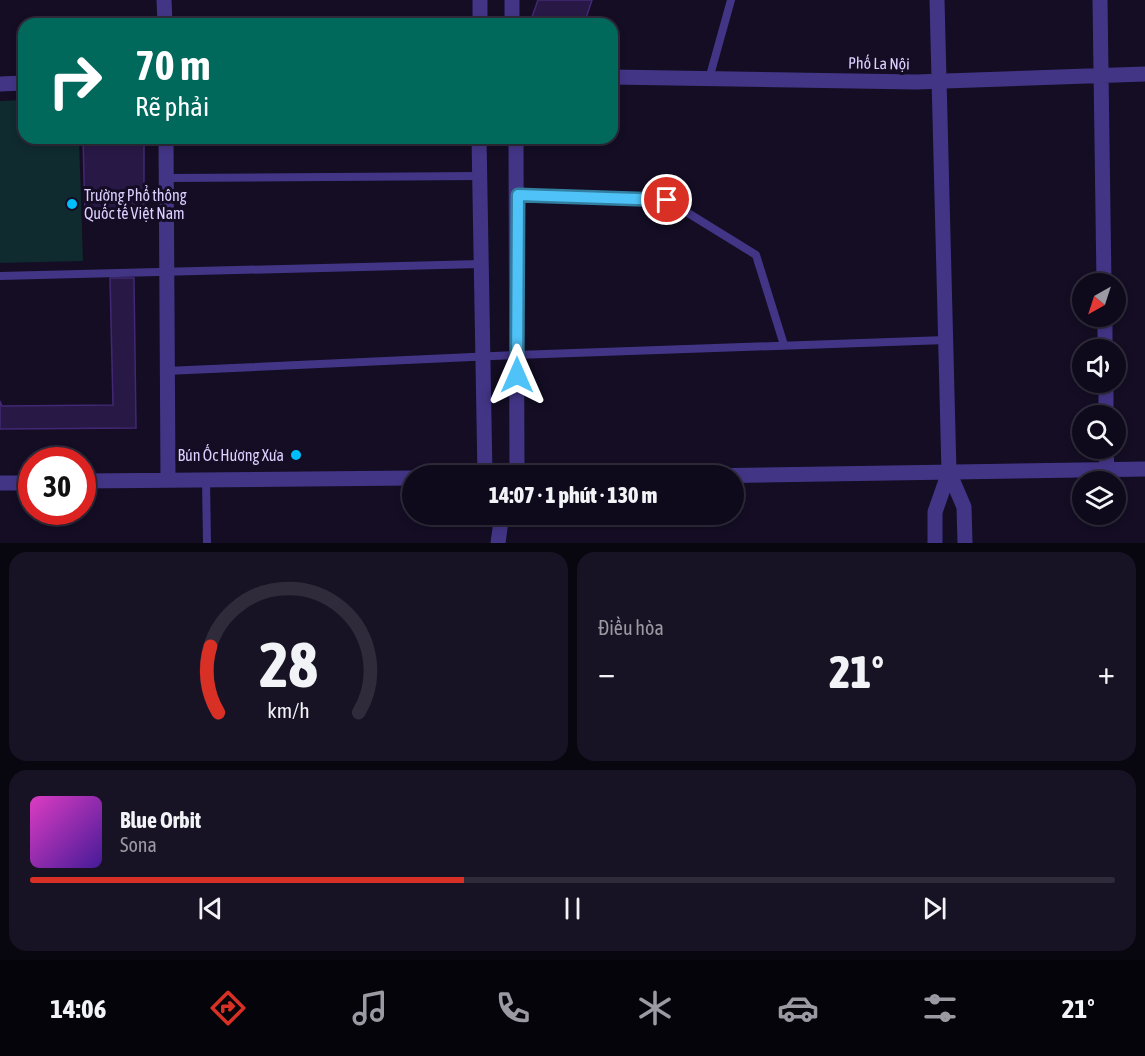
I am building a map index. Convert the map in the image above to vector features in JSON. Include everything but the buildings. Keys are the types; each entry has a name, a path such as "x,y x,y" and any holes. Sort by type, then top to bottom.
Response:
{"street":[{"path":"164,0 165,18"},
{"path":"480,0 480,18"},
{"path":"512,0 512,18"},
{"path":"935,543 935,512 949,472 937,0"},
{"path":"1100,0 1104,273"},
{"name":"Phố La Nội","path":"618,77 939,81 1145,74"},
{"path":"0,84 18,83"},
{"path":"166,144 168,479"},
{"path":"479,144 480,264 485,357 485,465"},
{"path":"516,144 517,465"},
{"path":"1106,459 1107,470"},
{"path":"744,475 1145,470"},
{"path":"949,472 964,507 965,543"},
{"path":"96,482 402,478"},
{"path":"0,483 18,483"},
{"path":"498,543 499,525"}],"lane":[{"path":"709,79 731,0"},
{"path":"166,178 479,176"},
{"path":"518,195 667,200 756,255 784,345"},
{"path":"0,276 167,270 480,264"},
{"path":"166,372 517,355 946,340"},
{"path":"206,479 207,543"}],"green space":[{"path":"18,100 18,144 79,144 83,261 0,263 0,101"}],"place":[{"name":"Trường Phổ thông Quốc tế Việt Nam","path":"72,204"},
{"name":"Bún Ốc Hương Xưa","path":"296,455"}],"route":[{"path":"517,375 518,195 667,200"}]}
